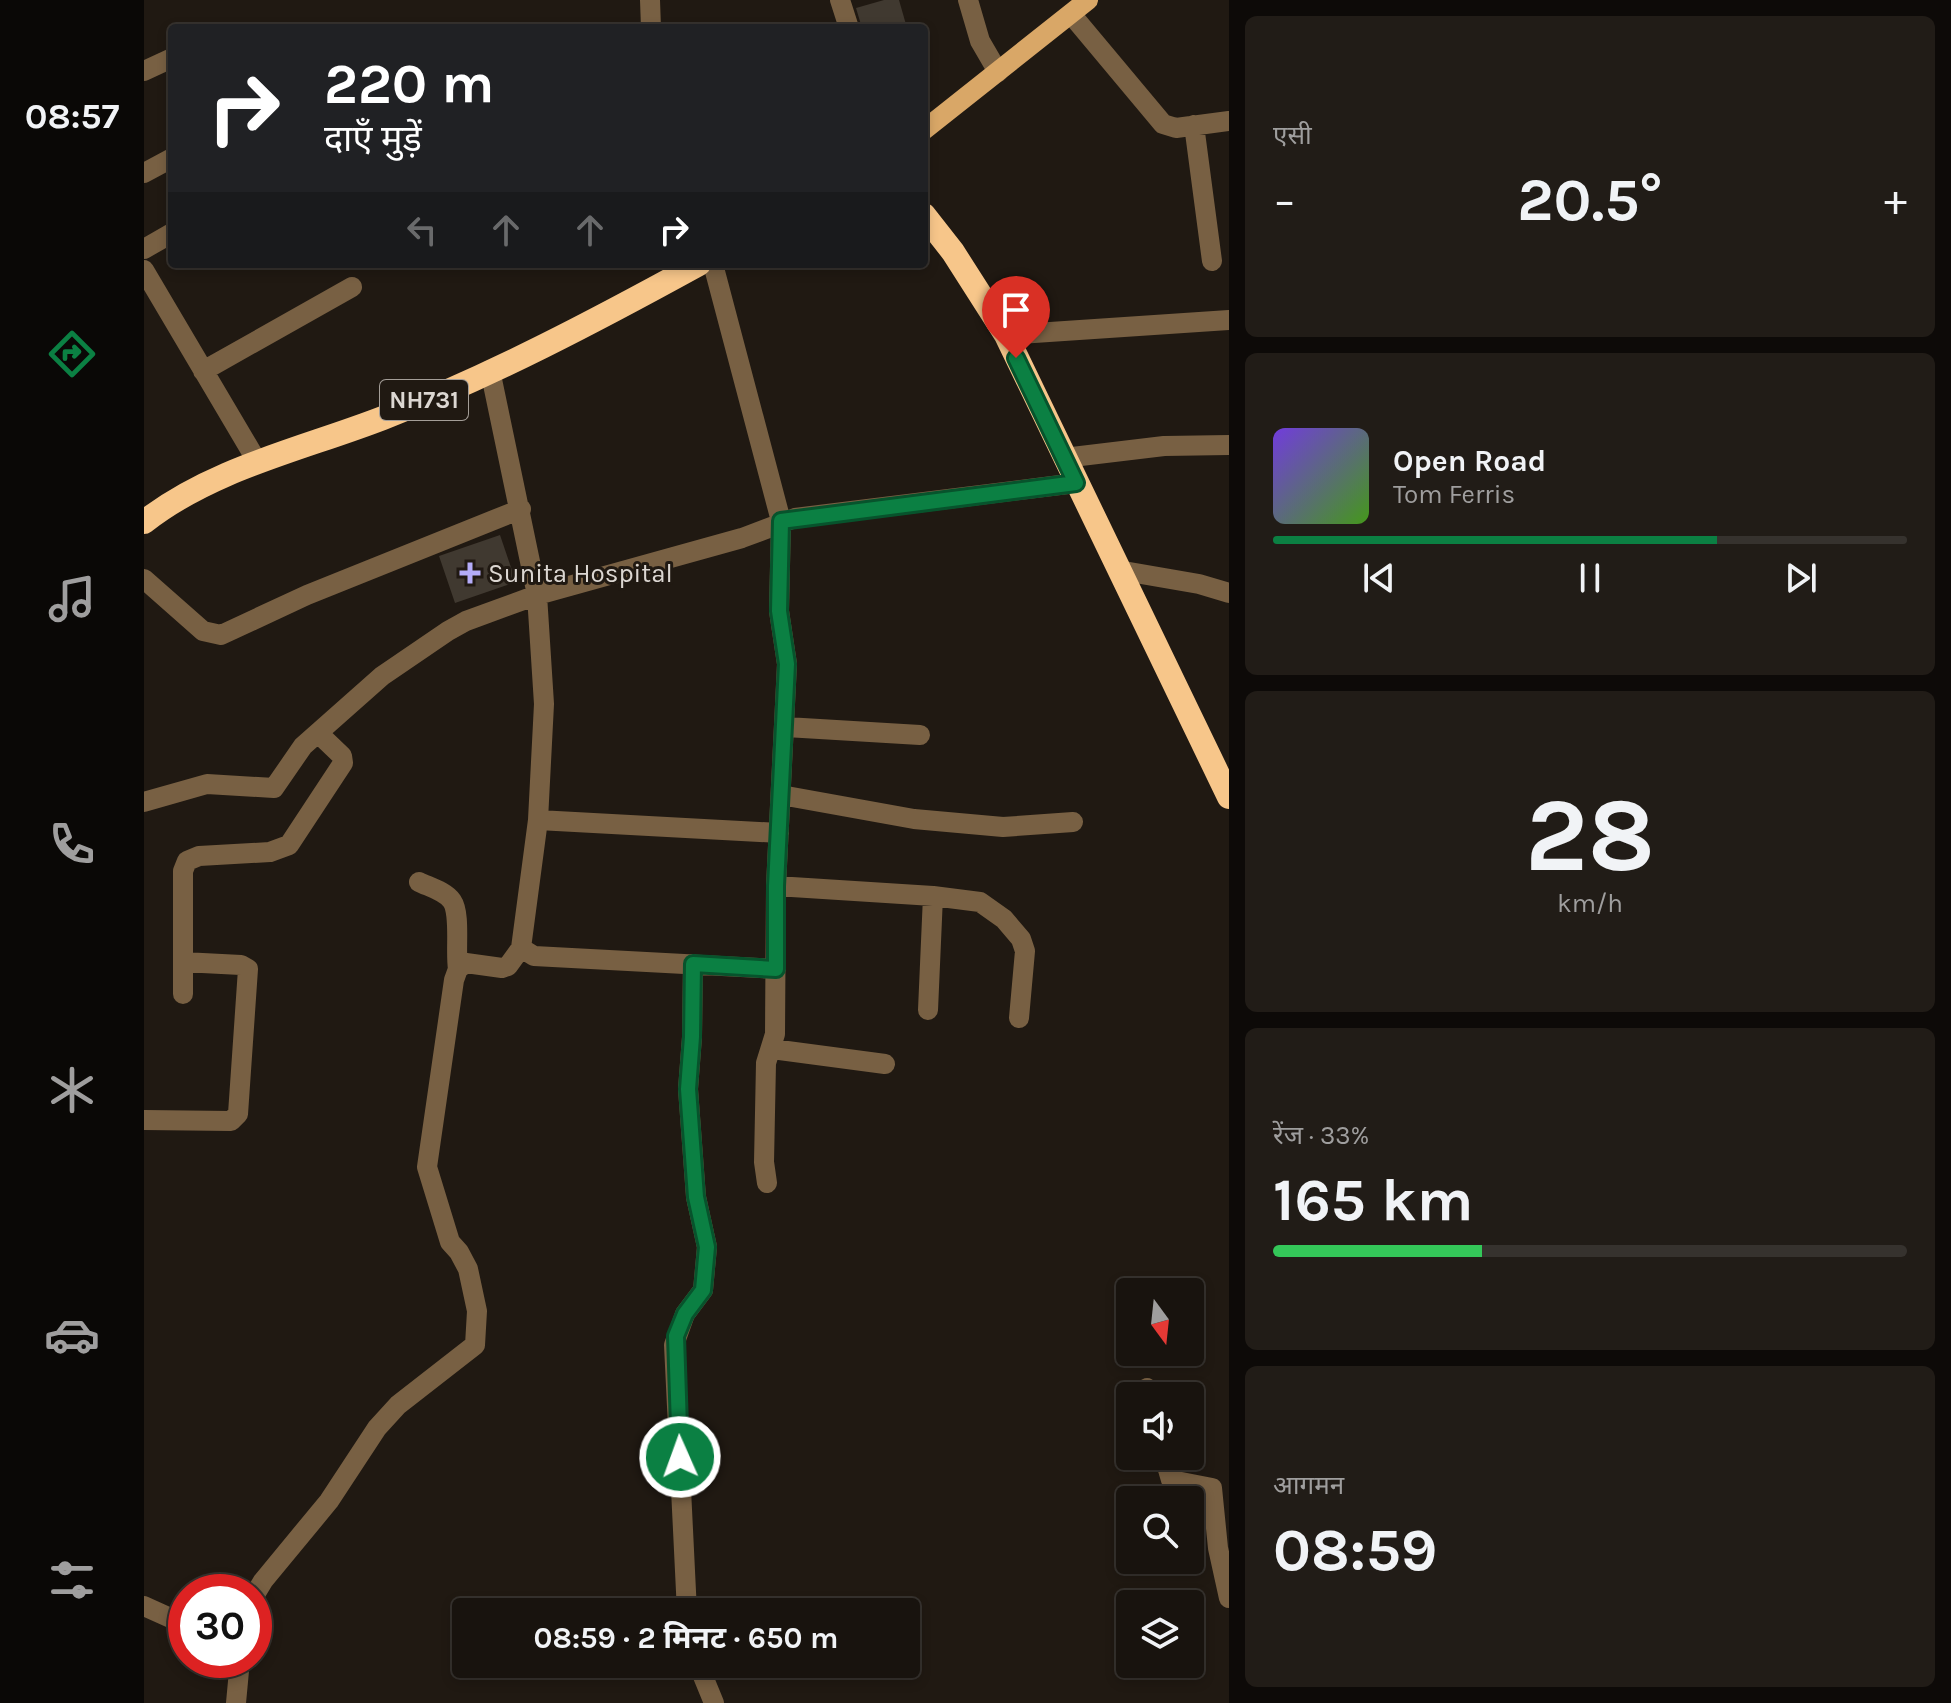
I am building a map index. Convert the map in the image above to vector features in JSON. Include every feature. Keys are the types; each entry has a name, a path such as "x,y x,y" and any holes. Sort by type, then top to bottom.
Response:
{"highway":[{"path":"928,220 968,273 1006,335 1229,797"},
{"name":"NH731","path":"148,513 258,463 384,418 540,347 691,268"}],"main road":[{"path":"928,127 1088,0"}],"street":[{"path":"650,0 651,24"},
{"path":"840,0 848,24"},
{"path":"968,0 980,41 998,72"},
{"path":"1071,14 1163,124 1176,128 1229,121"},
{"path":"144,71 168,60"},
{"path":"1194,125 1212,261"},
{"path":"144,173 168,160"},
{"path":"144,249 168,235"},
{"path":"714,268 781,521 779,611 787,654 786,727 776,886 775,1034 766,1063 764,1162 767,1183"},
{"path":"144,270 258,463"},
{"path":"203,371 352,287"},
{"path":"1006,335 1229,320"},
{"path":"458,969 466,963 502,968 508,966 521,948 538,820 544,704 537,595 490,370"},
{"path":"1064,458 1164,446 1229,445"},
{"path":"144,802 207,784 274,788 303,746 382,676 466,621 537,595 742,538 781,521 1076,483"},
{"path":"144,579 203,631 221,635 307,595 521,509"},
{"path":"1118,570 1199,584 1229,593"},
{"path":"786,727 920,735"},
{"path":"183,994 183,871 187,861 199,856 270,852 289,845 343,763 342,756 318,733"},
{"path":"781,795 914,819 1003,827 1073,822"},
{"path":"538,820 779,833"},
{"path":"271,1574 329,1501 377,1428 398,1405 475,1345 477,1311 468,1269 447,1235 427,1167 458,969 455,952 456,912 453,901 445,894 419,882"},
{"path":"776,886 980,902 1004,919 1021,939 1025,951 1019,1018"},
{"path":"928,1010 933,896"},
{"path":"521,948 534,956 776,969"},
{"path":"144,1120 231,1121 238,1114 248,969 241,965 183,962"},
{"path":"686,1598 674,1345 685,1314 703,1290 707,1247 696,1197 688,1089 693,964"},
{"path":"772,1049 885,1064"},
{"path":"1168,1470 1171,1480 1221,1487 1218,1548 1229,1598"},
{"path":"144,1606 168,1617"},
{"path":"236,1703 238,1678"},
{"path":"704,1678 714,1703"}],"building":[{"path":"884,0 899,0 906,24 861,24 856,8"},
{"path":"500,535 516,582 455,603 439,556"}],"place":[{"name":"Sunita Hospital","path":"470,573"}],"route":[{"path":"680,1457 674,1345 685,1314 703,1290 707,1257 707,1237 696,1197 688,1089 693,964 776,969 776,886 787,664 779,611 781,521 1076,483 1016,358"}]}
